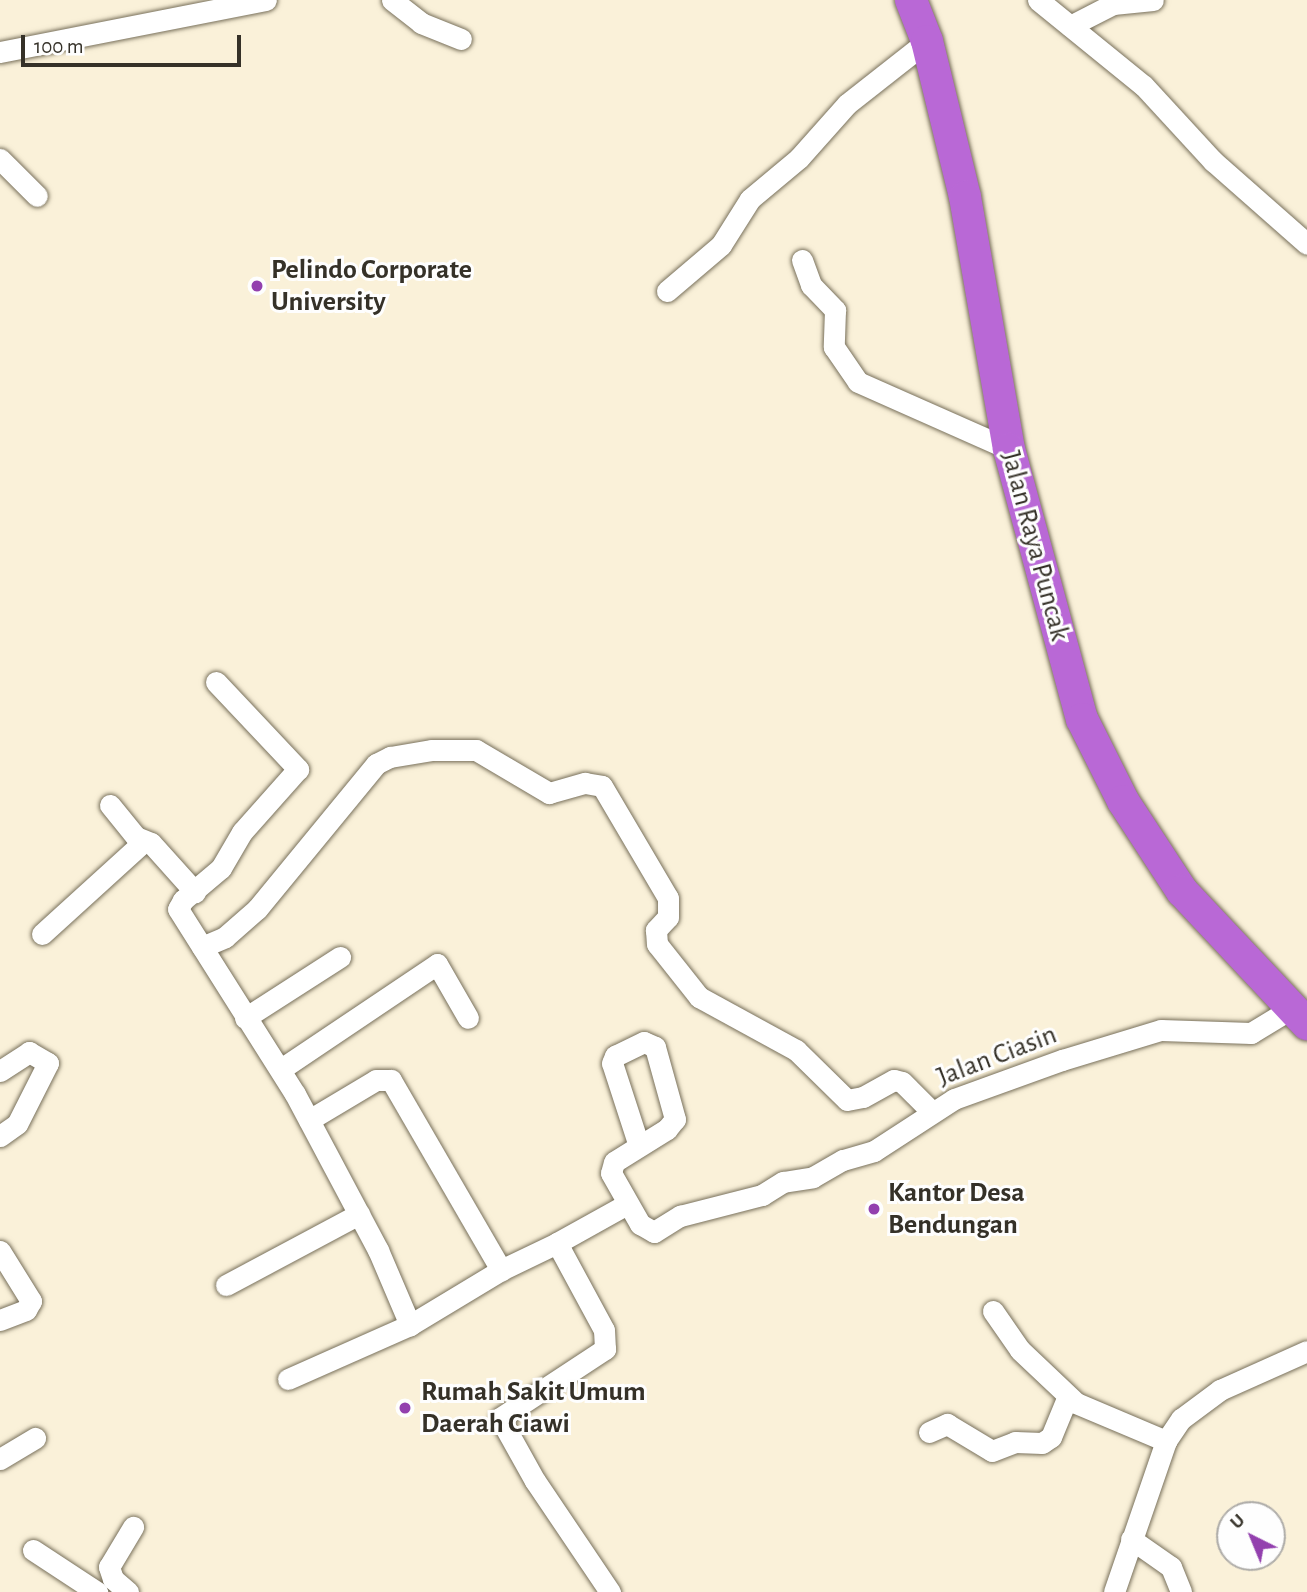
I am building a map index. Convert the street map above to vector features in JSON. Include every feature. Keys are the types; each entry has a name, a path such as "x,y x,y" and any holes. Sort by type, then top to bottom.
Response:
{"highway":[{"name":"Jalan Raya Puncak","path":"911,0 927,41 986,301 1009,449 1070,679 1097,753 1182,891 1300,1015"}],"street":[{"path":"4,57 266,0"},
{"path":"392,0 421,23 461,39"},
{"path":"1038,0 1144,86 1213,161 1307,244"},
{"path":"1070,26 1113,4 1153,0"},
{"path":"667,291 722,244 750,200 799,158 847,104 927,41"},
{"path":"0,159 37,196"},
{"path":"802,260 811,285 835,310 834,347 858,382 1009,449"},
{"path":"216,682 298,769 242,832 222,868 178,907 244,1018 281,1069 359,1214 410,1325"},
{"path":"202,947 225,937 257,909 376,764 390,757 432,750 476,750 549,793 585,783 601,786 668,898 670,908 656,930 657,944 699,997 796,1050 847,1100 863,1097 894,1080 902,1082 932,1112"},
{"path":"110,805 142,843"},
{"path":"42,934 142,843 151,843 195,892"},
{"path":"244,1018 341,957"},
{"path":"281,1069 437,964 468,1018"},
{"name":"Jalan Ciasin","path":"627,1204 645,1230 654,1232 680,1216 762,1195 783,1182 813,1177 843,1160 874,1151 962,1095 1150,1033 1172,1029 1251,1033 1300,1015"},
{"path":"0,1071 29,1052 48,1063 17,1124 0,1136"},
{"path":"309,1120 376,1080 391,1080 501,1270"},
{"path":"288,1380 410,1325 501,1270 627,1204 611,1167 639,1146"},
{"path":"226,1285 359,1214"},
{"path":"557,1243 604,1330 607,1344 601,1354 500,1418 535,1482 610,1592"},
{"path":"0,1251 31,1301 26,1310 0,1320"},
{"path":"993,1311 1013,1342 1081,1406 1166,1441"},
{"path":"1114,1592 1166,1441 1204,1399 1307,1351"},
{"path":"929,1432 947,1424 992,1451 1015,1442 1042,1443 1051,1437 1068,1396"},
{"path":"0,1459 35,1438"},
{"path":"128,1592 113,1579 109,1567 134,1527"},
{"path":"1131,1539 1171,1567 1181,1592"},
{"path":"33,1550 97,1592"}],"place":[{"name":"Pelindo Corporate University","path":"257,286"},
{"name":"Kantor Desa Bendungan","path":"874,1209"},
{"name":"Rumah Sakit Umum Daerah Ciawi","path":"405,1408"}]}
